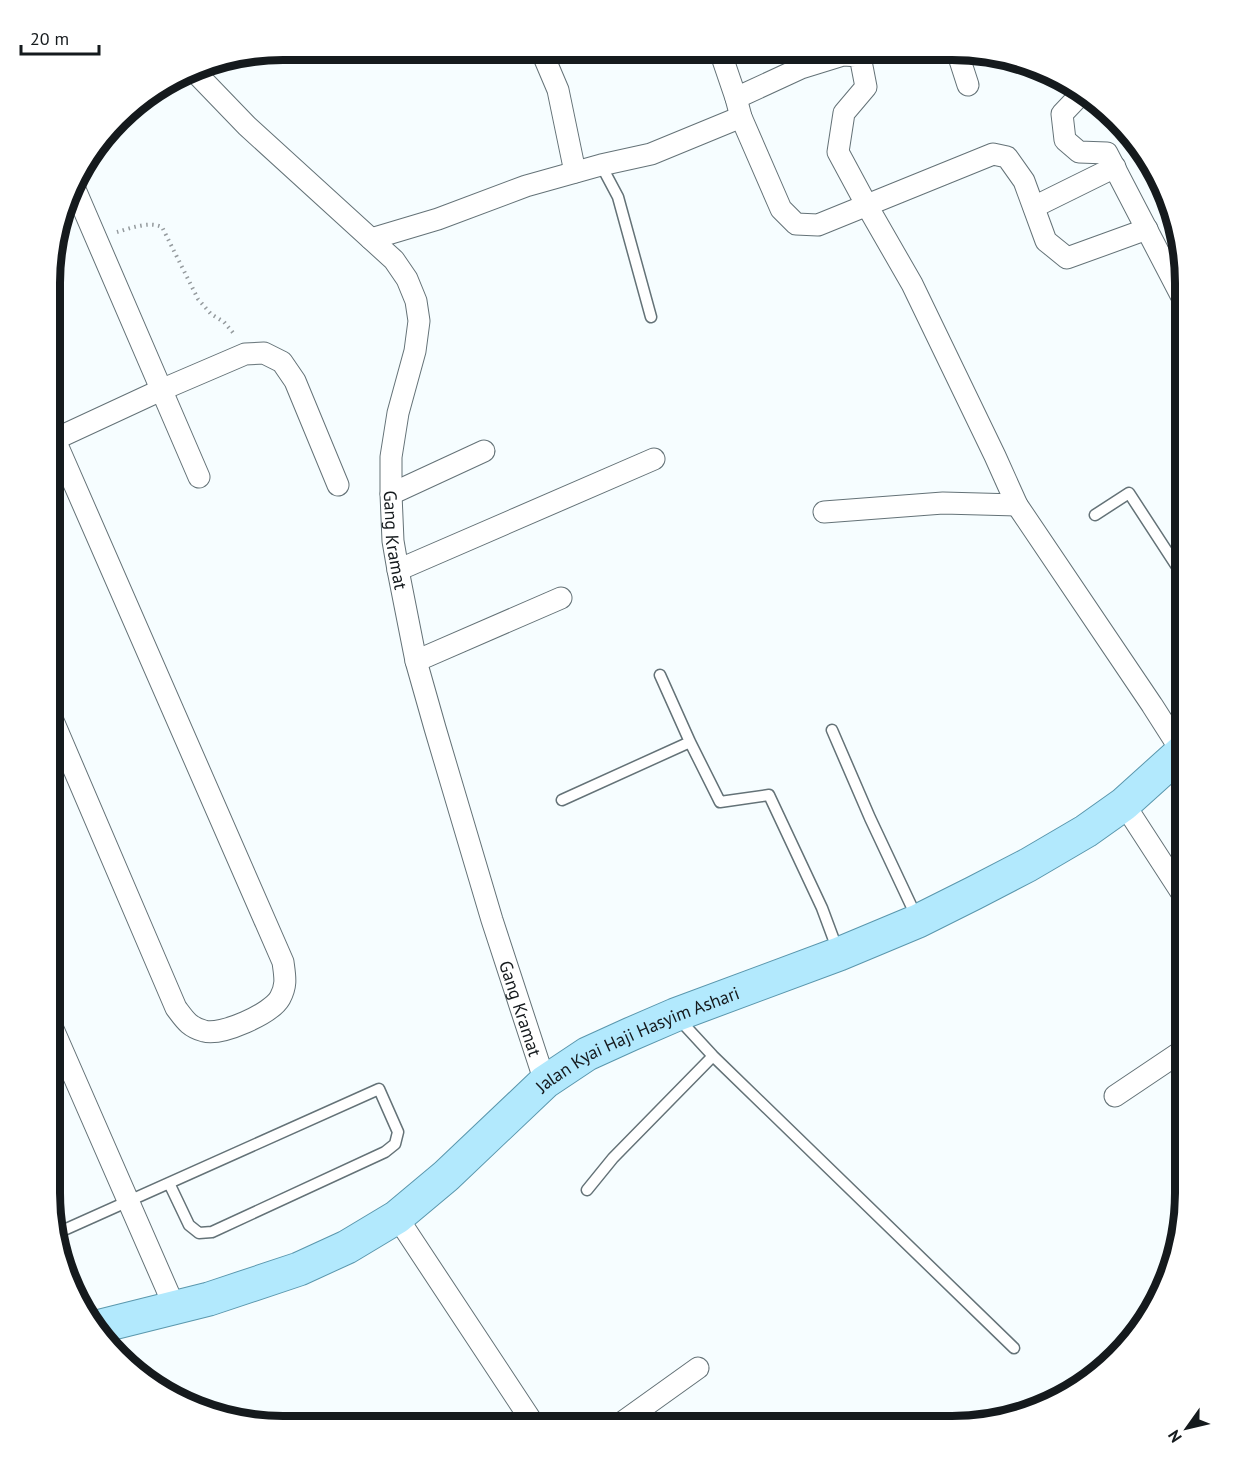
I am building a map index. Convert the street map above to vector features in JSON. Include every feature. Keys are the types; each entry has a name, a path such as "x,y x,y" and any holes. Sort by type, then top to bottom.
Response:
{"main road":[{"name":"Jalan Kyai Haji Hasyim Ashari","path":"104,1325 209,1299 298,1269 347,1247 397,1217 446,1176 545,1082 587,1054 675,1015 839,954 918,921 1028,865 1086,831 1124,804 1175,759"}],"street":[{"path":"545,60 558,90 575,172"},
{"path":"723,60 739,107 781,208 796,224 818,225 993,154 1007,157 1024,181 1046,242 1067,258 1147,228"},
{"path":"371,239 438,219 526,186 651,154 739,107 801,68 827,60"},
{"path":"861,60 866,87 844,112 838,152 912,284 1017,505 1175,738"},
{"path":"960,60 968,85"},
{"name":"Gang Kramat","path":"200,76 247,126 394,260 407,279 417,301 419,321 415,351 398,413 391,457 393,542 416,661 492,920 545,1082"},
{"path":"1077,99 1062,114 1065,140 1079,152 1107,153 1175,283"},
{"path":"1034,207 1115,167"},
{"path":"78,196 199,477"},
{"path":"60,434 245,354 264,352 282,362 294,381 338,485"},
{"path":"391,494 484,450"},
{"path":"60,455 283,962 286,982 279,1001 263,1013 227,1029 207,1032 188,1024 176,1008 60,737"},
{"path":"398,570 654,459"},
{"path":"824,512 943,503 1017,505"},
{"path":"416,661 561,598"},
{"path":"1124,804 1175,883"},
{"path":"60,1045 175,1308"},
{"path":"1115,1096 1175,1056"},
{"path":"397,1217 528,1416"},
{"path":"631,1416 698,1368"}],"lane":[{"path":"601,165 618,197 651,317"},
{"path":"1095,515 1129,493 1175,564"},
{"path":"660,675 720,801 769,795 822,908 839,954"},
{"path":"832,730 918,921"},
{"path":"562,800 690,742"},
{"path":"675,1015 713,1056 1014,1348"},
{"path":"586,1190 613,1158 713,1056"},
{"path":"63,1230 379,1089 398,1132 395,1144 385,1152 212,1232 199,1233 189,1225 169,1183"}],"path":[{"path":"96,239 129,228 156,225 162,227 198,299 211,314 224,322 234,333 245,354"}]}
